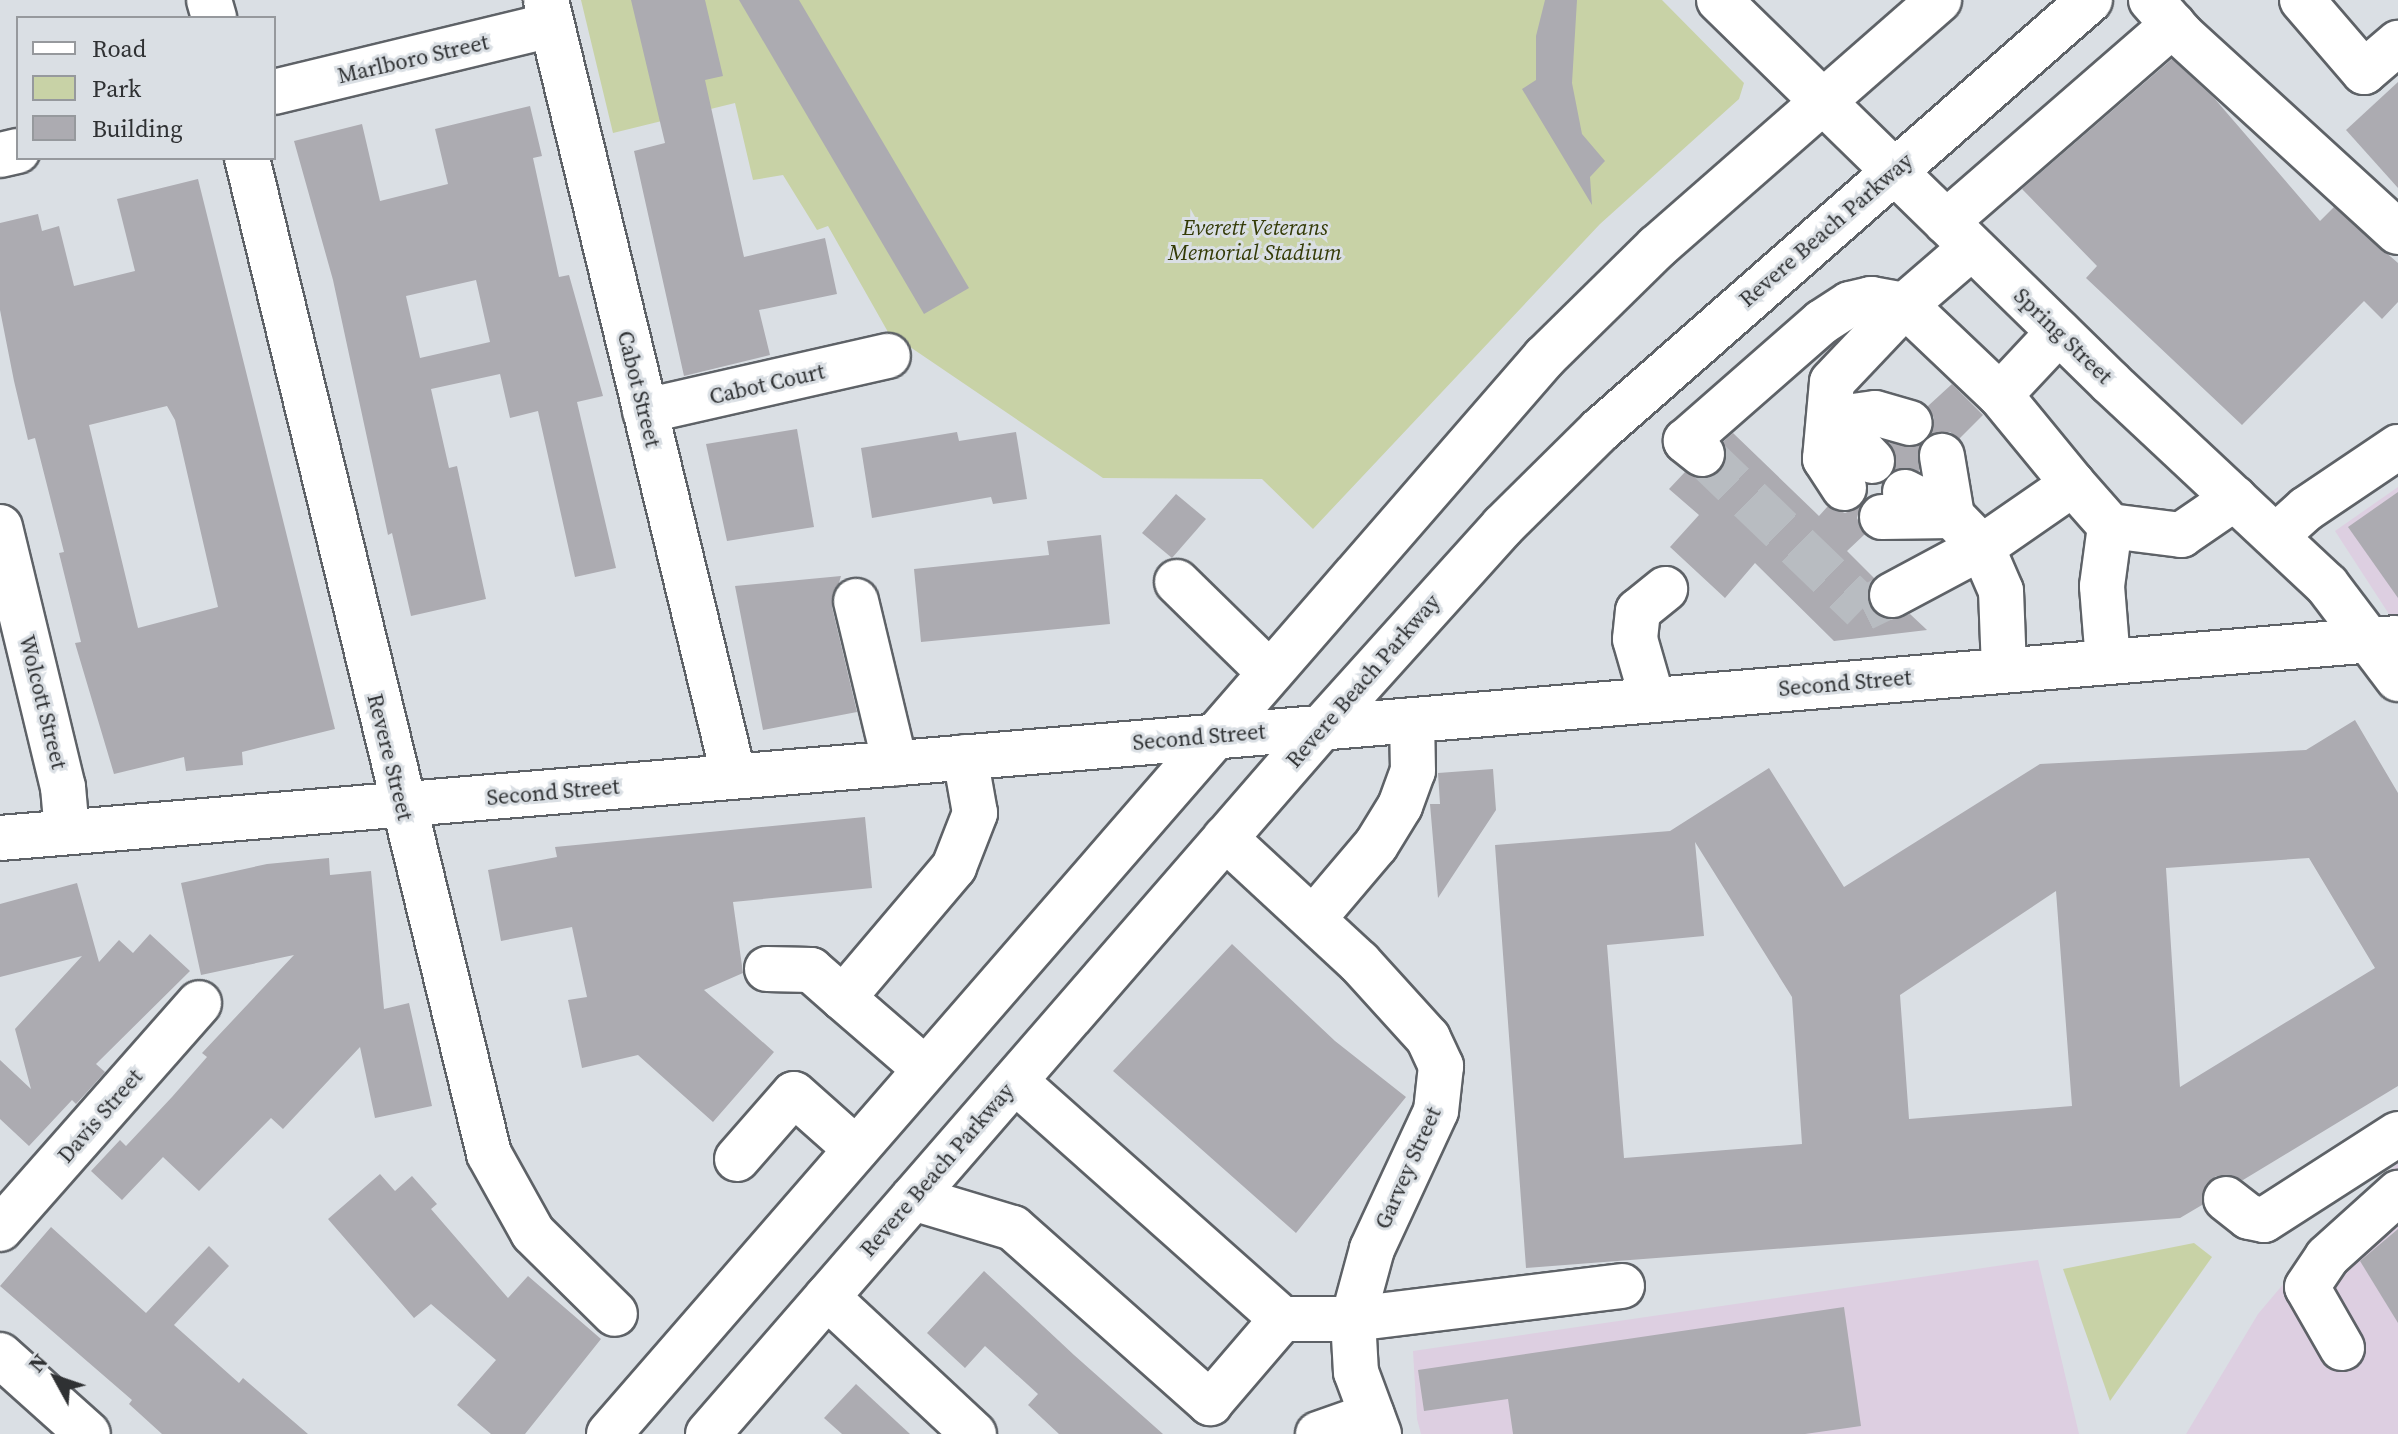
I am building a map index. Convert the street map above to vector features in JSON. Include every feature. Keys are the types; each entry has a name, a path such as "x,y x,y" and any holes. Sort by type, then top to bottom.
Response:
{"main road":[{"name":"Spring Street","path":"1719,0 2059,332 2385,638 2398,679"},
{"path":"609,1434 1213,736 1553,349 1657,247 1939,0"},
{"name":"Revere Beach Parkway","path":"708,1434 1452,580 1567,463 1893,170 2090,0"},
{"path":"2302,0 2364,72 2398,43"},
{"name":"Marlboro Street","path":"276,91 548,12"},
{"name":"Cabot Street","path":"548,12 734,777"},
{"path":"1858,474 1832,419 1832,382 1905,305 1959,235 2162,12 2398,232"},
{"name":"Revere Street","path":"247,160 401,804 489,1154 533,1233 615,1314"},
{"path":"1702,454 1686,441 1822,322 1850,304 1871,299 1905,305 2000,395 2110,526 2181,535 2235,498"},
{"path":"2000,395 2059,332"},
{"name":"Cabot Court","path":"645,411 888,356"},
{"path":"1832,419 1875,413 1910,423"},
{"path":"2276,536 2306,509 2398,447"},
{"path":"1942,456 1952,516"},
{"path":"1892,595 1982,547 2073,484"},
{"path":"1894,504 1952,516 1982,547 2001,591 2004,670"},
{"path":"2108,661 2102,586 2110,526"},
{"name":"Wolcott Street","path":"0,527 63,787 67,832"},
{"path":"1177,582 1269,672"},
{"path":"1652,698 1635,639 1638,611 1665,589"},
{"path":"856,601 895,763"},
{"name":"Second Street","path":"0,838 2385,638"},
{"path":"1314,918 1376,845 1400,806 1415,756 1412,720"},
{"path":"843,998 954,867 975,813 965,757"},
{"name":"Garvey Street","path":"1225,838 1314,918 1428,1038 1441,1066 1436,1111 1372,1249 1353,1319 1356,1372 1375,1424"},
{"path":"767,969 811,970 925,1069"},
{"name":"Davis Street","path":"0,1229 199,1003"},
{"path":"1015,1081 1282,1319 1353,1319 1622,1286"},
{"path":"737,1159 794,1094 856,1149"},
{"path":"2226,1199 2249,1217 2264,1220 2398,1134"},
{"path":"2342,1348 2307,1287 2327,1257 2398,1193"},
{"path":"913,1198 1013,1228 1210,1403 1282,1319"},
{"path":"827,1297 974,1434"},
{"path":"0,1355 88,1434"},
{"path":"1318,1434 1375,1424"}],"shaded area":[{"path":"2398,487 2398,628 2335,531"},
{"path":"2398,1163 2398,1434 2186,1434 2258,1314 2339,1218"},
{"path":"2038,1260 2079,1434 1421,1434 1417,1419 1413,1351"}],"green space":[{"name":"Everett Veterans Memorial Stadium","path":"581,0 1662,0 1744,83 1739,99 1600,224 1313,529 1262,479 1103,478 888,332 828,226 817,230 783,175 753,180 735,103 613,133"},
{"path":"2194,1243 2212,1257 2110,1401 2063,1269"}],"building":[{"path":"631,0 705,0 723,76 705,80 744,257 825,238 837,294 759,310 770,355 684,376 634,151 665,143"},
{"path":"739,0 799,0 969,288 924,314"},
{"path":"1545,0 1577,0 1572,83 1582,134 1605,161 1590,177 1592,205 1522,89 1536,80 1536,36"},
{"path":"2172,59 2214,98 2320,221 2334,207 2398,263 2398,302 2382,319 2364,301 2242,425 2086,278 2097,266 2022,189"},
{"path":"2398,82 2398,188 2346,130"},
{"path":"530,106 542,156 533,158 559,277 569,275 603,396 577,402 616,568 575,577 538,411 510,418 500,374 431,389 449,468 457,466 486,599 411,616 392,533 388,535 333,280 294,141 362,124 380,201 448,184 435,129","holes":["476,280 490,342 420,358 406,296"]},
{"path":"198,179 335,729 242,752 243,765 186,771 184,757 114,774 75,643 81,642 59,553 64,552 35,438 28,440 14,381 0,310 0,223 38,214 42,231 59,226 74,286 135,271 117,199","holes":["167,406 175,420 218,607 138,628 89,425"]},
{"path":"1952,384 1983,415 1959,439 1950,432 1932,434 1934,418 1928,406"},
{"path":"797,429 814,527 727,541 706,444"},
{"path":"957,432 959,441 1016,432 1027,499 993,504 991,497 872,518 861,448"},
{"path":"1733,433 1819,516 1828,506 1845,513 1860,507 1857,518 1865,534 1847,551 1874,578 1867,593 1870,607 1890,620 1910,614 1927,630 1834,641 1755,563 1725,598 1670,547 1699,515 1669,489 1685,472 1699,479 1721,470 1727,457 1723,442"},
{"path":"1890,443 1920,445 1919,471 1895,470"},
{"path":"2398,492 2398,598 2348,527"},
{"path":"1176,494 1206,519 1172,558 1142,533"},
{"path":"1101,535 1110,624 921,642 914,569 1049,555 1047,541"},
{"path":"841,576 832,607 857,712 763,730 735,586"},
{"path":"2355,720 2398,793 2398,1086 2243,1180 2216,1176 2206,1184 2202,1205 2180,1218 1526,1268 1495,845 1670,831 1769,768 1844,887 2040,764 2306,750","holes":["1695,842 1792,997 1802,1144 1624,1158 1607,945 1704,936","2309,858 2375,968 2180,1087 2166,868","2056,891 2072,1106 1909,1119 1900,995"]},
{"path":"1493,769 1496,810 1438,898 1430,804 1440,804 1438,773"},
{"path":"865,817 872,888 733,902 743,973 704,990 774,1052 713,1122 638,1055 582,1068 568,1000 587,997 572,927 501,941 488,870 557,857 555,847"},
{"path":"329,858 330,875 371,871 384,1009 409,1003 432,1106 375,1118 360,1047 283,1129 271,1118 199,1191 163,1157 122,1200 91,1171 120,1140 126,1146 207,1057 202,1053 294,955 201,975 181,883 267,864"},
{"path":"77,883 99,962 119,940 133,953 150,934 190,971 96,1064 105,1072 76,1104 72,1100 29,1146 0,1119 0,1060 31,1089 15,1029 82,956 0,977 0,904"},
{"path":"1232,944 1335,1041 1406,1097 1296,1233 1113,1071"},
{"path":"380,1174 395,1191 412,1176 437,1204 431,1209 508,1298 528,1276 601,1339 525,1434 491,1434 457,1405 496,1360 431,1304 414,1318 328,1219"},
{"path":"51,1227 146,1313 209,1246 229,1266 174,1325 239,1383 243,1378 308,1434 162,1434 129,1404 132,1400 0,1286"},
{"path":"2398,1229 2398,1323 2360,1261"},
{"path":"984,1271 1163,1434 1059,1434 1028,1405 1038,1394 985,1346 965,1368 927,1333"},
{"path":"1844,1307 1861,1426 1805,1434 1513,1434 1508,1399 1424,1411 1418,1370"},
{"path":"856,1384 910,1434 842,1434 824,1418"}],"tunnel":[{"path":"1702,454 1863,609 1892,595"}]}
